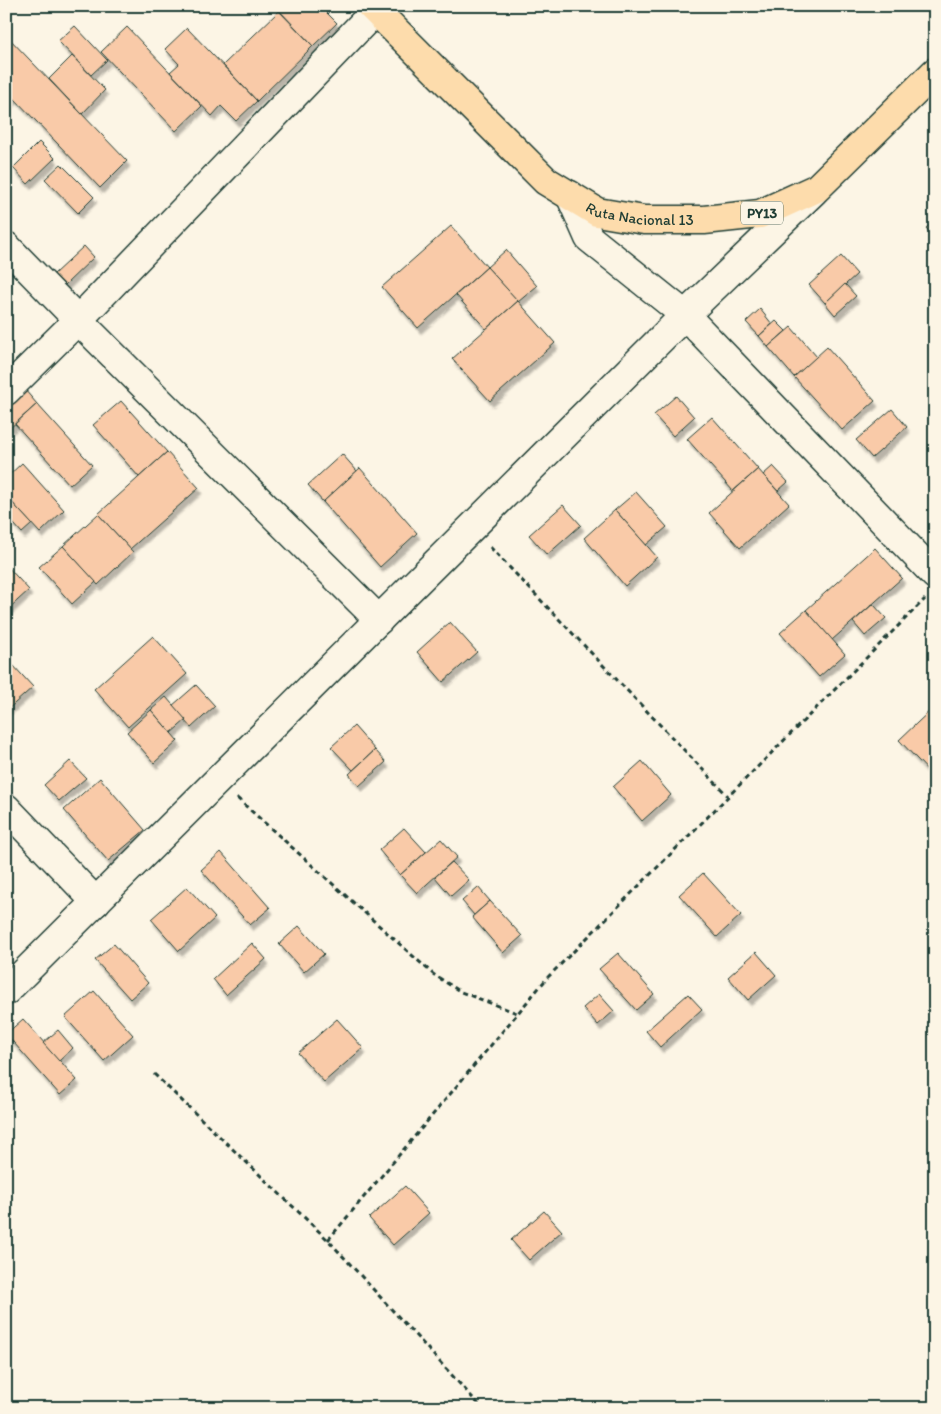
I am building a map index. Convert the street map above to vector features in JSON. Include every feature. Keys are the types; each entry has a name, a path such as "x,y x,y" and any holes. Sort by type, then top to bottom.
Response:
{"highway":[{"name":"Ruta Nacional 13","path":"373,8 546,180 597,212 644,220 704,220 760,214 817,188 935,72"}],"street":[{"path":"6,391 78,320 373,8"},
{"path":"6,990 685,315 817,188"},
{"path":"570,195 589,238 685,315 931,586"},
{"path":"6,246 379,620"},
{"path":"6,808 96,902"}],"path":[{"path":"472,528 728,796"},
{"path":"328,1240 548,977 728,796 931,586"},
{"path":"218,781 433,974 461,992 517,1013"},
{"path":"154,1074 328,1240 482,1408"}],"building":[{"path":"279,6 320,6 337,23 313,46 277,8"},
{"path":"279,11 313,46 257,101 223,65"},
{"path":"75,26 107,60 91,75 58,41"},
{"path":"127,27 202,106 176,131 101,52"},
{"path":"187,28 257,101 236,121 221,106 212,116 170,72 179,64 165,49"},
{"path":"6,35 127,161 100,188 14,98 6,106"},
{"path":"72,56 105,90 82,114 49,79"},
{"path":"39,142 55,158 28,184 13,168"},
{"path":"61,164 94,197 78,213 45,179"},
{"path":"935,220 935,238 926,228"},
{"path":"451,226 487,267 418,328 382,287"},
{"path":"84,246 94,257 65,285 54,274"},
{"path":"506,250 537,286 518,302 487,267"},
{"path":"841,256 857,274 825,303 809,285"},
{"path":"487,267 518,301 486,329 456,295"},
{"path":"845,284 856,296 835,315 825,303"},
{"path":"518,301 555,343 490,401 452,359"},
{"path":"760,309 772,324 759,336 746,322"},
{"path":"776,321 786,331 768,347 759,336"},
{"path":"791,327 817,357 794,377 768,347"},
{"path":"827,347 875,401 842,430 794,377"},
{"path":"25,390 37,404 10,428 6,424 6,407"},
{"path":"676,396 694,417 673,436 654,415"},
{"path":"121,401 167,452 139,477 93,425"},
{"path":"37,404 92,465 70,485 15,424"},
{"path":"892,409 907,427 872,458 856,440"},
{"path":"712,417 758,469 733,491 687,439"},
{"path":"167,452 199,488 130,549 98,514"},
{"path":"342,454 357,471 323,502 308,485"},
{"path":"22,463 64,510 40,533 6,496 6,478"},
{"path":"773,466 788,482 778,491 763,475"},
{"path":"360,468 417,533 380,567 323,502"},
{"path":"758,469 789,504 740,548 709,513"},
{"path":"636,492 667,527 646,545 615,510"},
{"path":"8,498 32,524 22,533 6,515 6,500"},
{"path":"563,505 581,525 547,555 529,535"},
{"path":"615,510 657,557 625,586 584,538"},
{"path":"98,514 133,552 98,585 63,546"},
{"path":"63,546 96,582 72,604 39,567"},
{"path":"875,548 902,578 832,640 806,610"},
{"path":"6,565 29,590 6,611"},
{"path":"873,604 886,618 865,636 853,622"},
{"path":"806,610 845,654 819,677 780,633"},
{"path":"450,622 477,652 443,682 417,652"},
{"path":"153,636 187,674 128,727 94,689"},
{"path":"12,664 33,687 6,711 6,669"},
{"path":"196,685 215,706 191,728 172,706"},
{"path":"166,697 186,720 171,733 151,710"},
{"path":"935,706 935,778 899,740"},
{"path":"151,710 178,741 154,763 127,732"},
{"path":"354,726 375,750 353,770 331,747"},
{"path":"375,750 386,762 359,786 349,774"},
{"path":"70,761 86,778 59,801 44,785"},
{"path":"642,761 671,795 642,821 613,787"},
{"path":"100,778 145,830 108,861 64,810"},
{"path":"404,828 426,852 400,875 379,850"},
{"path":"441,839 457,857 417,893 400,875"},
{"path":"221,852 270,908 250,925 201,870"},
{"path":"452,862 469,880 451,896 435,877"},
{"path":"703,873 741,915 717,937 679,895"},
{"path":"187,887 215,918 179,951 151,919"},
{"path":"478,887 490,901 474,915 462,901"},
{"path":"490,901 522,936 503,953 472,917"},
{"path":"299,926 324,954 304,972 279,944"},
{"path":"252,943 266,959 226,995 213,979"},
{"path":"114,944 148,983 130,999 95,960"},
{"path":"756,952 776,975 748,1000 728,977"},
{"path":"618,953 654,994 636,1010 599,969"},
{"path":"94,991 133,1035 104,1061 65,1017"},
{"path":"599,994 614,1011 598,1025 583,1008"},
{"path":"688,994 702,1009 660,1047 646,1031"},
{"path":"23,1019 77,1080 60,1095 6,1034"},
{"path":"337,1019 363,1048 324,1082 298,1053"},
{"path":"58,1030 73,1048 59,1061 43,1043"},
{"path":"405,1186 429,1213 393,1245 369,1218"},
{"path":"544,1211 562,1231 529,1260 511,1240"}]}
